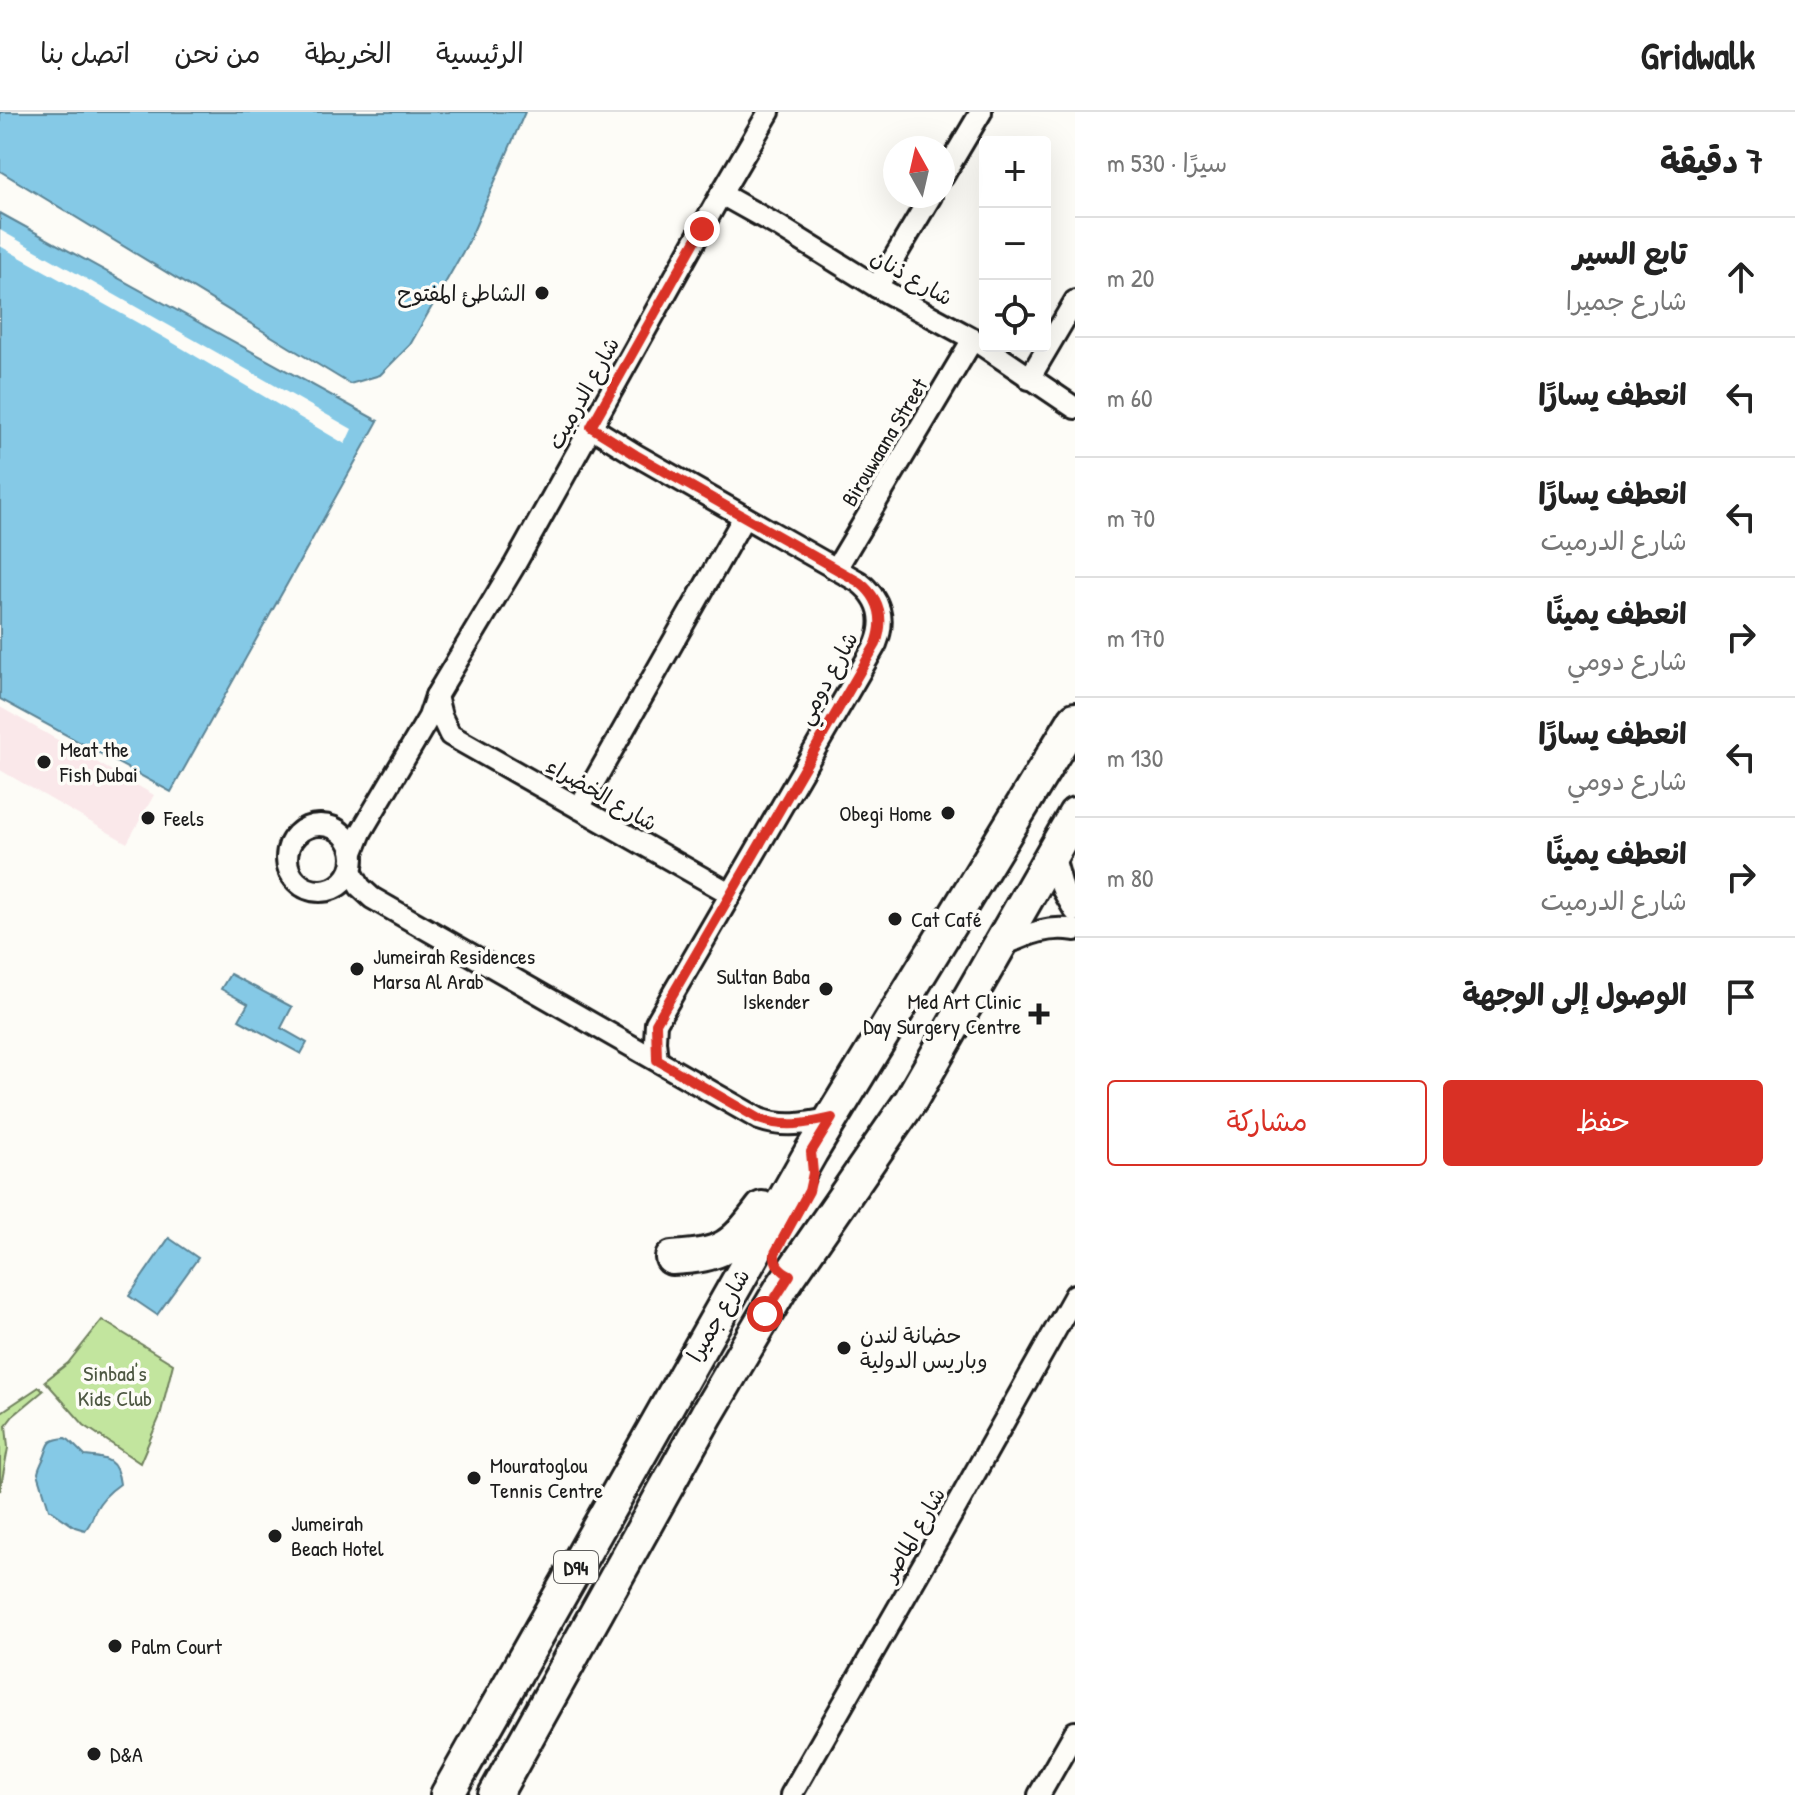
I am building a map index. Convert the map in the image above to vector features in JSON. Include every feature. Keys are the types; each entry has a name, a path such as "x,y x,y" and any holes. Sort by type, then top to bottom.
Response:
{"main road":[{"name":"شارع جميرا","path":"447,1795 811,1152 1075,719"},
{"name":"شارع جميرا","path":"495,1795 707,1414 790,1275 911,1100 1075,814"},
{"path":"672,1258 716,1253 736,1241 789,1169 811,1152 813,1173 809,1191 775,1253 778,1267 790,1275"},
{"path":"707,1414 711,1376 743,1315 741,1302 731,1293"},
{"path":"515,1621 552,1610"}],"street":[{"name":"شارع الدرميت","path":"436,696 420,709 366,805 351,819 333,828 309,827 293,837 286,854 288,870 300,886 319,892 329,891 346,880 361,832 769,112"},
{"path":"955,156 981,112"},
{"name":"شارع ذنان","path":"721,194 877,287 973,339 1075,408"},
{"path":"877,287 924,208"},
{"path":"1029,379 1075,301"},
{"name":"Birouwaana Street","path":"836,569 973,339"},
{"name":"شارع دومي","path":"591,427 859,582 873,595 880,613 876,644 656,1023"},
{"path":"579,808 744,517"},
{"path":"413,744 450,735 436,696"},
{"name":"شارع الخضراء","path":"450,735 731,894"},
{"path":"333,828 344,835 360,887 372,898 759,1119 787,1125 832,1118"},
{"path":"1053,854 1063,890 1075,911"},
{"path":"1001,946 1042,930 1075,930"},
{"path":"622,1040 656,1023 657,1060"},
{"name":"شارع الماصر","path":"791,1795 1075,1295"},
{"path":"1039,1795 1075,1732"}],"shaded area":[{"path":"0,707 154,795 127,843 0,770"}],"green space":[{"name":"Sinbad's Kids Club","path":"102,1320 173,1364 160,1416 140,1463 84,1425 45,1381 68,1363"},
{"path":"39,1387 43,1391 6,1425 8,1448 0,1491 0,1413"}],"water":[{"path":"0,112 525,112 469,241 410,345 380,375 350,384 0,171"},
{"path":"0,213 378,421 171,792 0,699"},
{"path":"230,974 292,1007 281,1028 307,1043 301,1054 239,1020 248,1004 221,989"},
{"path":"169,1238 198,1258 157,1315 129,1296"},
{"path":"65,1438 85,1456 110,1461 119,1476 120,1484 100,1503 85,1530 75,1527 49,1509 38,1473 49,1444"}],"pier":[{"path":"0,230 352,429 345,444 0,246"}],"place":[{"name":"الشاطئ المفتوح","path":"542,293"},
{"name":"Meat the Fish Dubai","path":"44,762"},
{"name":"Obegi Home","path":"948,813"},
{"name":"Feels","path":"148,818"},
{"name":"Cat Café","path":"895,919"},
{"name":"Jumeirah Residences Marsa Al Arab","path":"357,969"},
{"name":"Sultan Baba Iskender","path":"826,989"},
{"name":"Med Art Clinic Day Surgery Centre","path":"1039,1014"},
{"name":"حضانة لندن وباريس الدولية","path":"844,1348"},
{"name":"Mouratoglou Tennis Centre","path":"474,1478"},
{"name":"Jumeirah Beach Hotel","path":"275,1536"},
{"name":"Palm Court","path":"115,1646"},
{"name":"D&A","path":"94,1754"}],"route":[{"path":"702,229 591,427 859,582 878,604 881,624 876,644 656,1023 657,1060 759,1119 787,1125 832,1118 811,1152 813,1173 809,1191 775,1253 778,1267 790,1275 765,1314"}]}
